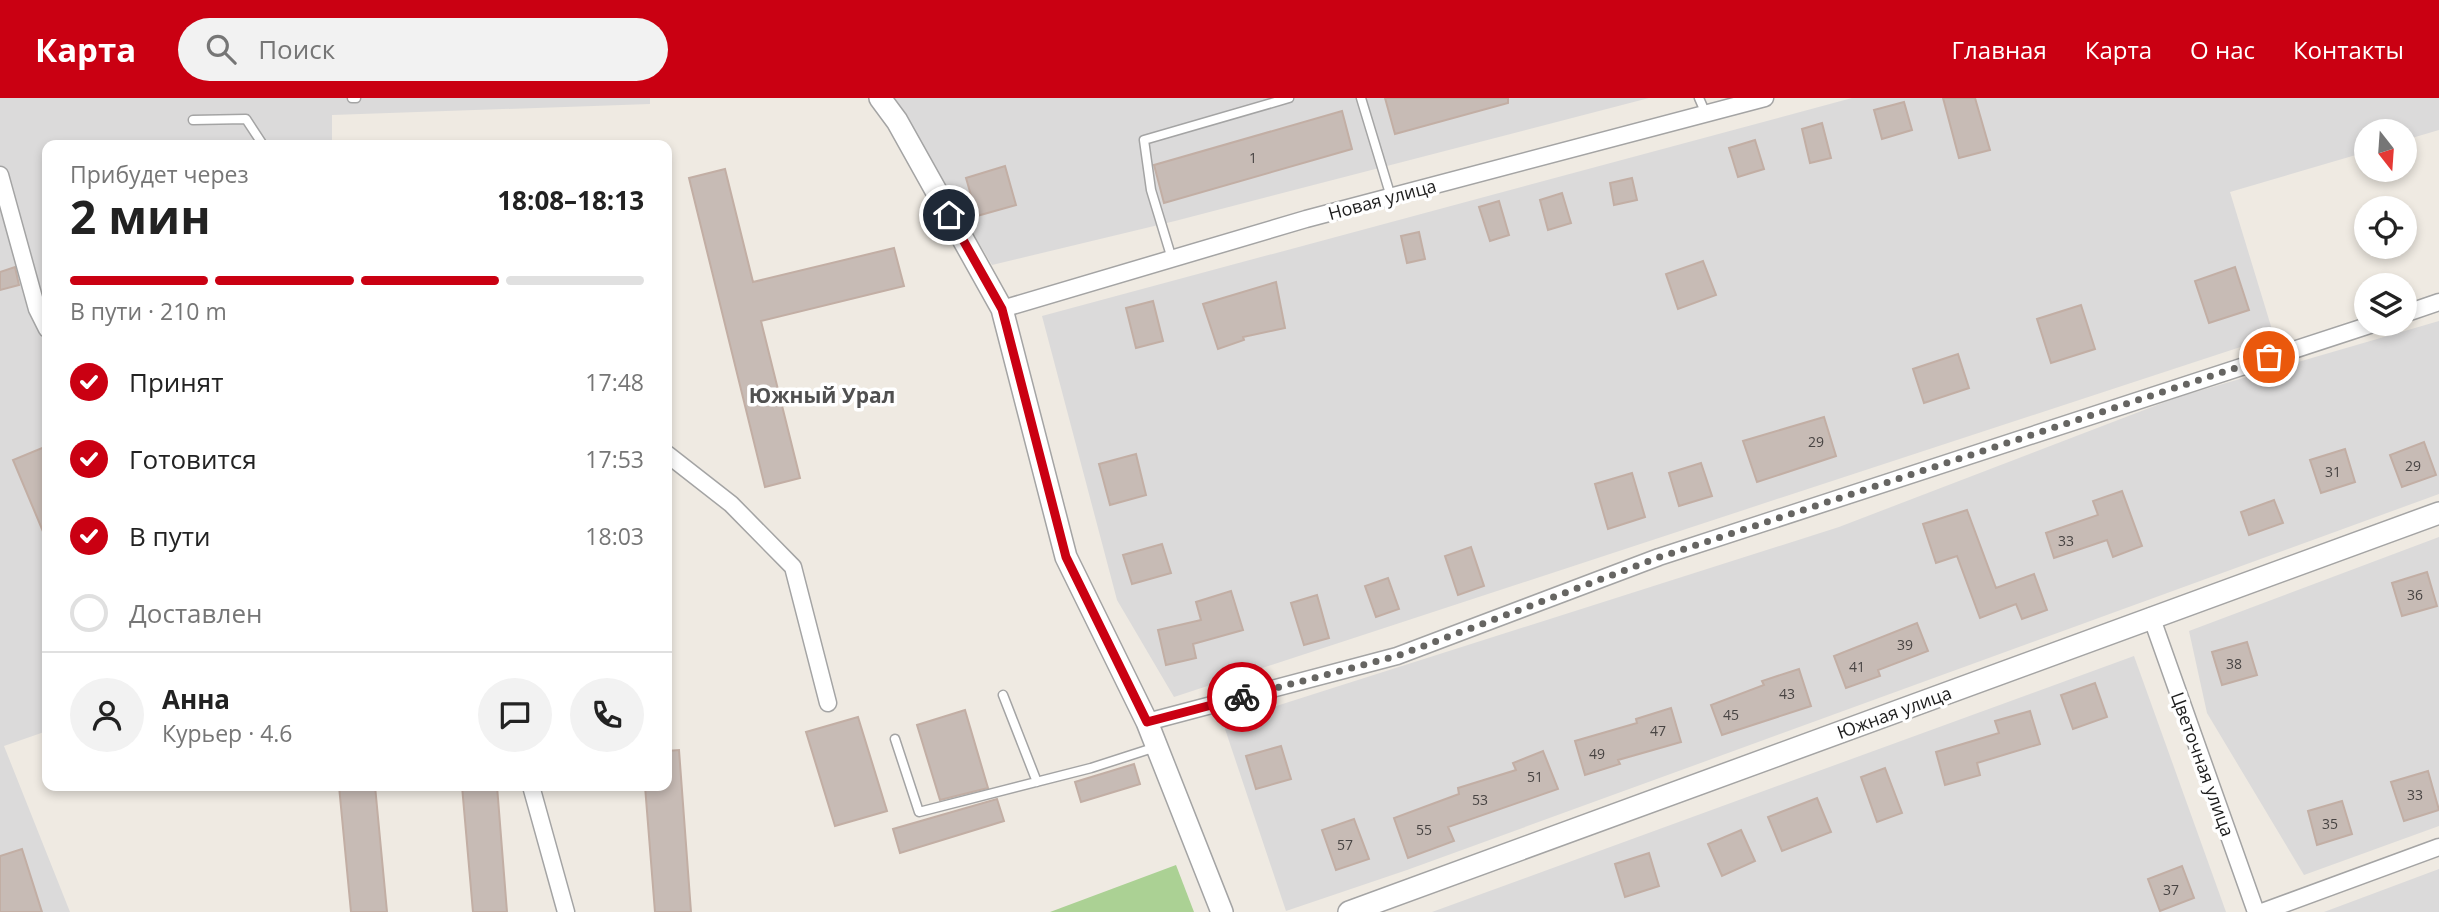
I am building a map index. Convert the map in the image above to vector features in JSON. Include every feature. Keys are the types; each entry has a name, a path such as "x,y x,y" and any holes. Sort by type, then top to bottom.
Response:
{"street":[{"path":"880,98 897,121 1002,309 1066,557 1147,722 1222,912"},
{"name":"Новая улица","path":"1002,309 1391,197 1765,98"},
{"path":"0,175 42,320"},
{"path":"2417,310 2439,303"},
{"path":"1147,722 1397,656 1660,557 2354,330"},
{"path":"672,458 731,504 793,568 828,703"},
{"name":"Южная улица","path":"1349,912 2151,616 2439,513"},
{"name":"Цветочная улица","path":"2151,616 2256,912"},
{"path":"532,791 566,912"},
{"path":"2262,912 2439,847"}],"lane":[{"path":"1172,259 1151,190 1144,140 1289,98"},
{"path":"1362,98 1391,197"},
{"path":"1699,98 1706,114"},
{"path":"193,120 246,119 260,140"},
{"path":"1003,695 1037,782"},
{"path":"895,739 919,812 1037,782 1157,746"}],"shaded area":[{"path":"0,98 650,98 650,104 332,115 332,140 42,140 42,733 4,746 70,912 0,912"},
{"path":"892,98 1649,98 1175,221 992,265"},
{"path":"1852,98 2439,98 2439,130 2417,136 2417,119 2354,119 2354,156 2230,192 2274,336 1174,697 1117,600 1042,316"},
{"path":"2439,321 2439,494 1407,870 1286,911 1223,723 1839,527 2178,397 2387,336 2417,336 2417,327"},
{"path":"2439,537 2439,826 2304,875 2207,713 2189,631"},
{"path":"2134,656 2226,912 1432,912"},
{"path":"2439,869 2439,912 2324,912"}],"green space":[{"path":"1176,865 1194,912 1050,912"}],"building":[{"path":"1385,98 1508,98 1508,103 1395,134"},
{"path":"1943,98 1975,98 1990,150 1959,158"},
{"path":"1904,102 1912,130 1882,139 1874,110"},
{"path":"1342,111 1352,149 1164,203 1154,165"},
{"path":"1822,123 1831,158 1810,163 1802,129"},
{"path":"1755,140 1764,169 1738,177 1729,148"},
{"path":"1005,166 1016,205 977,216 966,178"},
{"path":"725,169 753,282 894,248 904,286 761,321 800,478 765,487 689,178"},
{"path":"1632,178 1637,200 1614,205 1610,183"},
{"path":"1562,193 1571,223 1548,230 1540,200"},
{"path":"1499,201 1509,235 1490,241 1479,207"},
{"path":"1419,232 1425,259 1407,263 1401,236"},
{"path":"1703,261 1716,295 1678,309 1666,274"},
{"path":"15,267 19,285 0,290 0,272"},
{"path":"2235,267 2249,310 2209,323 2195,281"},
{"path":"1276,282 1285,328 1243,337 1244,340 1218,349 1203,304"},
{"path":"1153,301 1163,341 1136,348 1126,308"},
{"path":"2081,305 2095,349 2051,363 2037,319"},
{"path":"1958,354 1969,388 1924,403 1913,369"},
{"path":"1824,417 1836,456 1757,482 1743,441"},
{"path":"2424,442 2436,475 2402,487 2390,455"},
{"path":"42,448 42,529 13,460"},
{"path":"2345,449 2355,482 2321,493 2310,460"},
{"path":"1136,454 1146,495 1110,505 1099,464"},
{"path":"1701,463 1712,496 1679,506 1669,473"},
{"path":"1632,473 1645,517 1608,529 1595,484"},
{"path":"2122,491 2142,546 2113,557 2107,540 2054,558 2046,533 2098,515 2093,501"},
{"path":"2274,500 2283,523 2249,535 2241,512"},
{"path":"1967,510 1996,588 2034,574 2047,610 2022,619 2016,604 1980,618 1957,556 1936,563 1923,524"},
{"path":"1162,544 1171,573 1132,584 1123,555"},
{"path":"1471,547 1484,586 1458,595 1445,556"},
{"path":"2427,572 2437,606 2402,616 2392,583"},
{"path":"1388,578 1399,609 1376,617 1365,586"},
{"path":"1231,591 1243,630 1193,644 1196,658 1166,665 1158,630 1201,620 1196,602"},
{"path":"1317,595 1329,638 1304,645 1291,603"},
{"path":"1917,623 1928,651 1878,670 1880,676 1846,688 1834,656"},
{"path":"2247,642 2257,675 2222,685 2212,652"},
{"path":"1799,669 1811,706 1722,735 1711,705 1764,685 1762,681"},
{"path":"2095,683 2107,717 2073,729 2061,695"},
{"path":"1671,708 1681,742 1618,760 1620,764 1585,775 1575,741 1637,723 1636,719"},
{"path":"965,710 988,788 940,800 917,725"},
{"path":"2030,711 2040,744 1977,763 1980,775 1945,785 1936,752 1999,733 1995,721"},
{"path":"858,717 887,811 835,826 806,732"},
{"path":"1281,746 1291,779 1256,789 1246,756"},
{"path":"679,750 691,912 655,912 645,791 672,791 672,751"},
{"path":"1543,751 1558,789 1448,827 1454,841 1408,858 1394,818 1459,794 1458,788 1516,770 1513,763"},
{"path":"1134,764 1140,784 1081,802 1075,782"},
{"path":"1885,768 1902,813 1877,822 1861,777"},
{"path":"2428,771 2439,810 2404,821 2391,782"},
{"path":"339,791 375,791 387,912 351,912"},
{"path":"462,791 497,791 507,912 473,912"},
{"path":"1817,798 1831,832 1782,851 1768,817"},
{"path":"997,799 1004,821 900,853 893,829"},
{"path":"2342,801 2352,834 2317,845 2308,811"},
{"path":"1354,819 1369,859 1336,870 1322,830"},
{"path":"1741,830 1755,861 1722,876 1708,844"},
{"path":"22,849 42,912 0,912 0,856"},
{"path":"1649,853 1659,886 1625,897 1615,864"},
{"path":"2182,866 2194,898 2160,911 2148,879"}],"way so far":[{"path":"1242,697 1397,656 1660,557 2269,357"}],"district":[{"name":"Южный Урал","path":"822,395"}],"route":[{"path":"949,215 1002,309 1066,557 1147,722 1242,697"}]}
